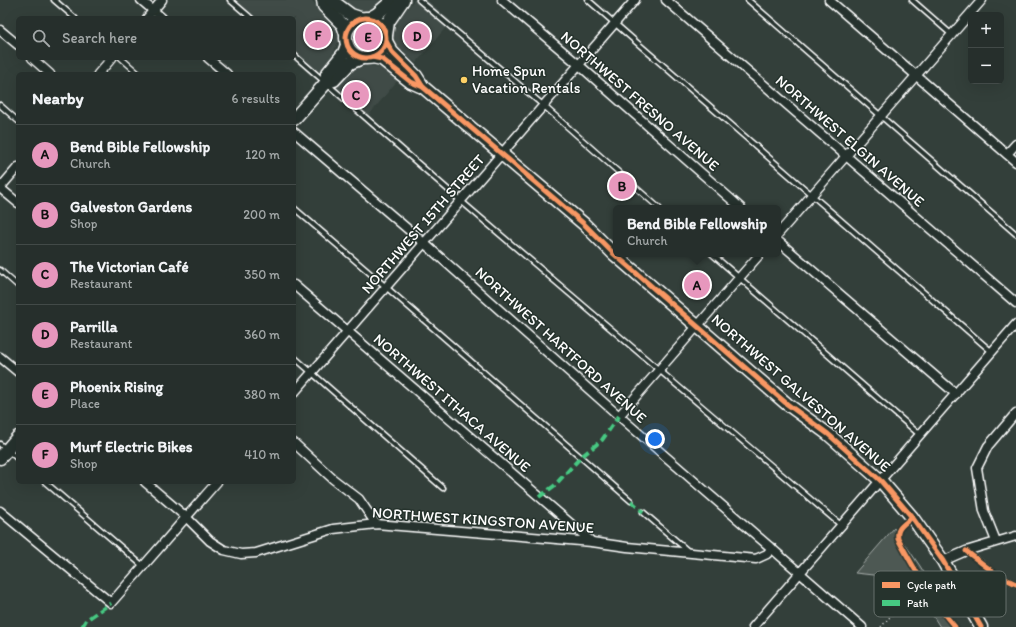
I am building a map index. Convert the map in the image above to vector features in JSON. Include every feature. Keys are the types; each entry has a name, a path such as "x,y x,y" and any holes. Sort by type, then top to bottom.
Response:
{"street":[{"path":"141,0 159,16"},
{"path":"148,16 162,0"},
{"path":"323,0 324,6 342,25 352,53 367,57"},
{"path":"331,0 351,15 380,23 384,29 386,38"},
{"path":"326,83 327,74 344,53 346,39 351,24 378,14 393,0"},
{"path":"296,117 326,83 334,80 350,63 382,51 386,38 388,22 403,0"},
{"name":"NORTHWEST FRESNO AVENUE","path":"502,0 579,65 738,205"},
{"name":"NORTHWEST 15TH STREET","path":"296,391 635,0"},
{"name":"NORTHWEST ELGIN AVENUE","path":"666,0 1016,303"},
{"path":"829,0 1016,162"},
{"path":"781,231 982,0"},
{"path":"0,30 16,43"},
{"name":"NORTHWEST GALVESTON AVENUE","path":"386,38 392,52 416,76 423,87 584,224 613,253"},
{"name":"NORTHWEST GALVESTON AVENUE","path":"367,57 382,59 411,82 423,87"},
{"path":"34,60 48,72"},
{"path":"100,72 110,60"},
{"path":"210,60 225,72"},
{"name":"NORTHWEST HARTFORD AVENUE","path":"296,134 424,243 619,416 862,627"},
{"path":"1007,154 1016,144"},
{"path":"16,169 0,188 16,201"},
{"path":"781,244 956,394"},
{"name":"NORTHWEST GALVESTON AVENUE","path":"618,257 787,404 828,434 881,481 912,517 949,571"},
{"path":"619,416 757,257"},
{"name":"NORTHWEST ITHACA AVENUE","path":"296,286 592,542"},
{"path":"753,627 1016,324"},
{"path":"0,357 16,370"},
{"path":"996,541 984,511 977,468 988,446 1016,413"},
{"path":"2,450 16,439"},
{"path":"296,445 333,479 359,499 376,524"},
{"name":"NORTHWEST KINGSTON AVENUE","path":"147,484 186,517 210,541 224,550 241,554 256,553 333,529 376,524 592,542 756,559 767,554 772,548"},
{"path":"0,511 111,603 215,484"},
{"path":"943,561 966,551 1016,536"},
{"name":"NORTHWEST GALVESTON AVENUE","path":"975,617 981,627"}],"lane":[{"path":"54,0 73,16"},
{"path":"230,0 249,16"},
{"path":"419,0 544,106 657,205"},
{"path":"588,0 993,352"},
{"path":"748,0 1016,234"},
{"path":"912,0 952,35"},
{"path":"296,57 461,201 842,526"},
{"path":"123,60 137,72"},
{"path":"0,105 16,119"},
{"path":"296,210 631,501"},
{"path":"715,257 920,435"},
{"path":"0,270 16,284"},
{"path":"296,358 443,488"},
{"path":"2,450 16,458"},
{"path":"47,484 144,566"},
{"path":"643,512 689,553"},
{"path":"966,551 992,571"},
{"path":"1006,579 1016,584"}],"path":[{"path":"881,627 890,617"}],"shaded area":[{"path":"225,0 311,0 338,25 340,36 333,54 314,78 293,60 296,60 296,16 243,16"},
{"path":"338,0 388,0 378,9 362,13 349,10"},
{"path":"414,0 427,0 451,21 416,63 397,48 393,33 399,19"},
{"path":"371,65 384,69 397,81 364,121 331,93 349,70"},
{"path":"894,528 923,571 874,571 874,575 855,573"},
{"path":"934,617 951,617 957,627 940,627"}],"marked path":[{"path":"539,497 554,486 581,457 602,440 619,416"},
{"path":"631,501 643,512"},
{"path":"82,627 86,620 111,603"}],"cycle path":[{"path":"370,18 377,21 383,27 386,38 385,46 377,55 370,58 362,58 355,55 347,46 346,34 349,27 358,19 370,18"},
{"path":"386,41 392,52 416,76 423,87 584,224 613,253"},
{"path":"372,57 382,59 411,82 423,87"},
{"path":"618,257 787,404 828,434 881,481 912,517 949,571"},
{"path":"912,517 899,529 898,539 915,571"},
{"path":"966,551 992,571"},
{"path":"1006,579 1016,584"},
{"path":"947,617 955,627"},
{"path":"975,617 981,627"}],"place":[{"name":"Murf Electric Bikes","path":"318,35"},
{"name":"Parrilla","path":"417,36"},
{"name":"Phoenix Rising","path":"368,37"},
{"name":"Home Spun Vacation Rentals","path":"464,80"},
{"name":"The Victorian Café","path":"356,95"},
{"name":"Galveston Gardens","path":"622,186"},
{"name":"Bend Bible Fellowship","path":"697,285"}]}
